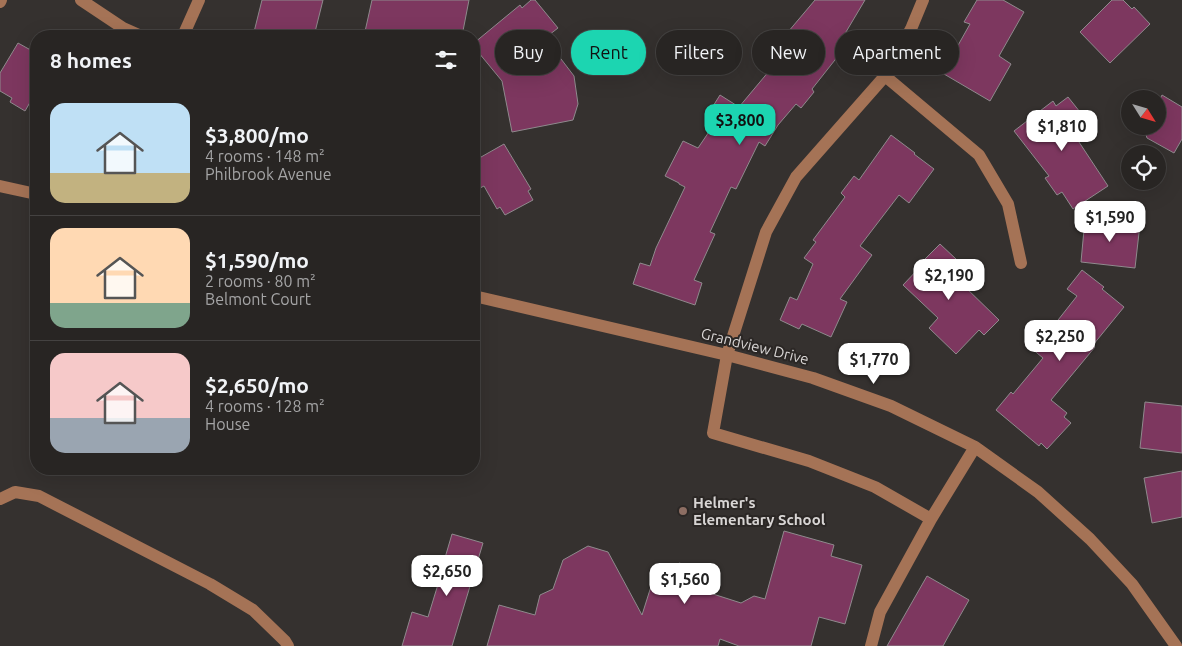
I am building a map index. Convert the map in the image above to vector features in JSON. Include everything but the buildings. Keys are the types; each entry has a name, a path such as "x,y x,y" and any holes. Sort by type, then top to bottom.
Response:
{"street":[{"path":"81,0 127,30"},
{"path":"186,30 199,0"},
{"path":"923,0 911,28 885,76 796,177 766,232 727,354 713,433 809,461 875,487 931,519"},
{"path":"885,76 979,155 1008,204 1021,263"},
{"path":"0,186 30,193"},
{"name":"Grandview Drive","path":"480,297 727,354 813,378 891,406 975,447 1038,492 1090,539 1132,584 1176,646"},
{"path":"871,646 880,612 931,519 975,447"},
{"path":"0,499 15,492 39,496 48,500 210,584 252,610 288,646"}],"place":[{"name":"Helmer's Elementary School","path":"683,511"}]}
